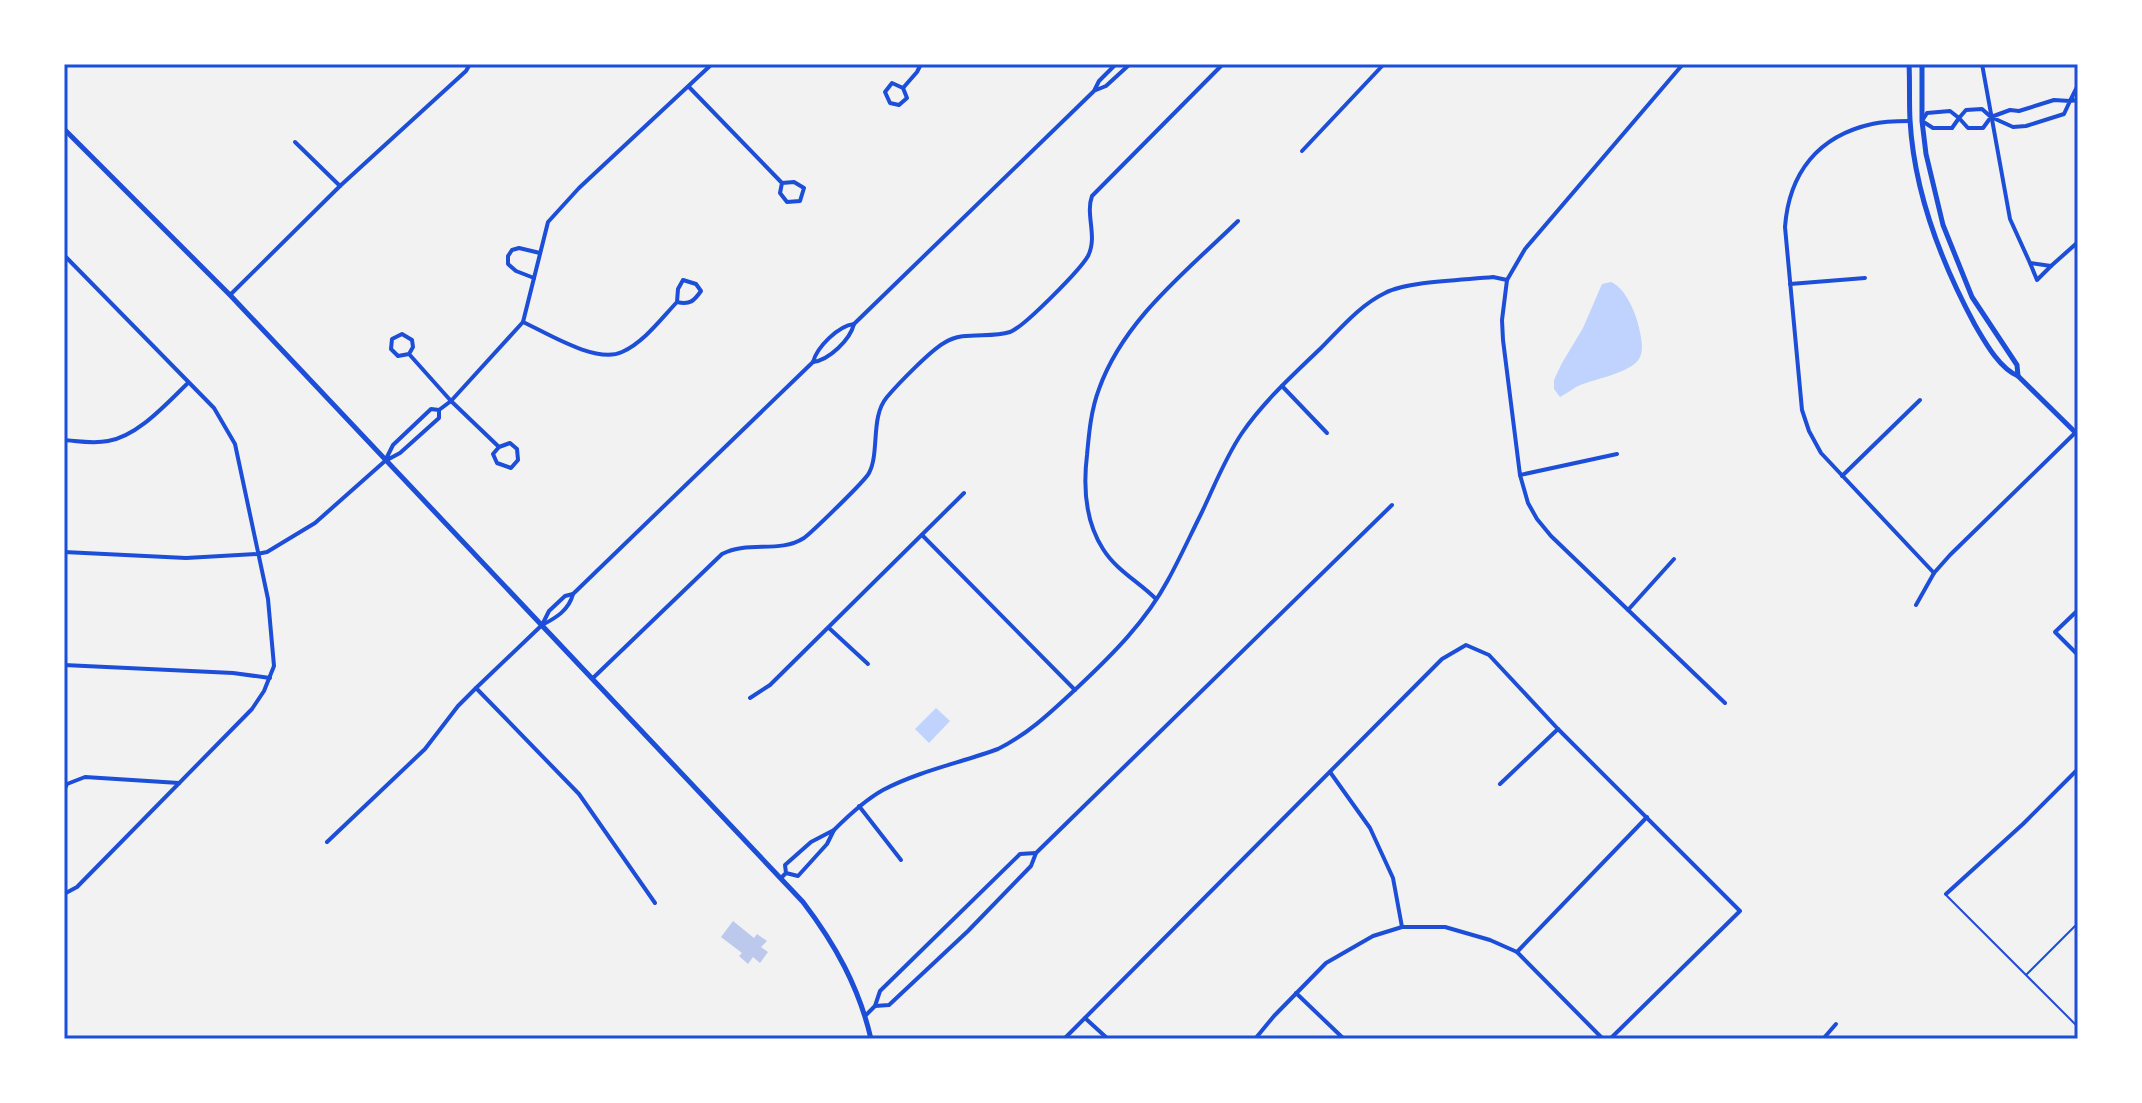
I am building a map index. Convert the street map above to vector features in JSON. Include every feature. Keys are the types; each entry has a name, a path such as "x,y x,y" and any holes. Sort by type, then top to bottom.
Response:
{"street":[{"path":"230,295 470,64"},
{"path":"385,461 393,445 431,409 439,410 451,401 523,322 548,222 590,178 712,64"},
{"path":"903,88 921,64"},
{"path":"813,362 823,360 852,332 854,324 1094,91 1099,81 1116,64"},
{"path":"1094,91 1106,86 1130,64"},
{"path":"593,678 722,554 745,546 783,546 804,538 869,473 878,414 889,395 945,342 1013,331 1068,279 1091,249 1089,205 1092,196 1223,64"},
{"path":"1302,151 1384,64"},
{"path":"1683,64 1525,249 1507,280 1503,340 1520,475 1528,503 1537,519 1725,703"},
{"path":"1909,64 1910,121 1924,202 1951,278 1985,342 2010,372 2077,432 1950,555 1934,573 1916,605"},
{"path":"1922,64 1922,121 1926,154 1947,236 1972,297 2017,365 2018,376"},
{"path":"1982,64 2010,219 2037,280 2078,242"},
{"path":"892,83 903,88 907,98 899,105 890,103 885,92 892,83"},
{"path":"1934,573 1821,453 1809,431 1802,410 1785,227 1786,207 1805,165 1829,140 1846,131 1874,123 1910,121 1922,121 1933,128 1952,128 1966,110 1982,109 2013,127 2026,126 2064,114 2078,85"},
{"path":"689,87 782,183"},
{"path":"1922,121 1927,113 1950,111 1968,128 1983,128 1991,117 2010,110 2019,111 2054,100 2078,100"},
{"path":"64,129 230,295 385,461 784,875 832,943 851,978 866,1015 871,1039"},
{"path":"295,142 340,186"},
{"path":"794,182 804,188 800,201 787,202 780,193 782,183 794,182"},
{"path":"1156,599 1104,553 1093,532 1087,514 1085,489 1092,414 1098,389 1123,339 1155,302 1238,221"},
{"path":"534,278 516,271 508,264 508,256 512,250 519,248 540,253"},
{"path":"64,255 214,408 235,444 268,599 274,666 264,691 252,709 77,887 64,894"},
{"path":"2030,263 2051,266"},
{"path":"784,875 785,865 811,842 834,830 859,806 883,790 985,754 1012,742 1039,724 1110,657 1138,627 1167,583 1227,458 1259,410 1354,316 1385,293 1404,286 1493,277 1507,280"},
{"path":"1790,284 1865,278"},
{"path":"523,322 587,353 619,354 642,340 677,302 678,289 683,280 696,284 701,291 694,301 687,304 677,302"},
{"path":"542,625 549,611 565,596 573,594 813,362 816,352 845,325 854,324"},
{"path":"402,334 412,340 413,347 409,354 398,356 391,349 392,339 402,334"},
{"path":"409,354 451,401 499,447"},
{"path":"64,440 112,441 145,424 188,383"},
{"path":"1282,386 1327,433"},
{"path":"1842,476 1920,400"},
{"path":"64,552 186,558 267,552 315,523 385,461 400,453 439,418 439,410"},
{"path":"510,443 517,449 518,460 511,468 497,463 493,454 499,447 510,443"},
{"path":"1520,475 1617,454"},
{"path":"750,698 770,685 964,493"},
{"path":"875,1006 889,1005 968,931 1031,866 1036,853 1392,505"},
{"path":"922,535 1075,690"},
{"path":"1628,610 1674,559"},
{"path":"327,842 425,749 476,688 542,625 561,613 571,602 573,594"},
{"path":"2078,610 2055,632 2078,655"},
{"path":"829,628 868,664"},
{"path":"1064,1039 1442,659 1466,645 1489,655 1558,729 1740,911 1610,1039"},
{"path":"64,665 233,673 270,678"},
{"path":"476,688 579,794 655,903"},
{"path":"1500,784 1558,729"},
{"path":"1946,894 2078,769"},
{"path":"1330,772 1370,828 1393,878 1402,927"},
{"path":"64,791 67,784 85,777 179,783"},
{"path":"859,806 901,860"},
{"path":"1517,952 1647,817"},
{"path":"784,875 798,876 827,844 834,830"},
{"path":"866,1015 875,1006 880,991 1020,854 1036,853"},
{"path":"1255,1039 1326,963 1340,954 1373,936 1402,927 1445,927 1490,940 1517,952 1603,1039"},
{"path":"1296,993 1344,1039"},
{"path":"1085,1018 1108,1039"},
{"path":"1823,1039 1836,1024"}],"lane":[{"path":"1946,894 2078,1027"},
{"path":"2026,975 2078,923"}],"water":[{"path":"1611,282 1623,292 1634,312 1641,338 1641,355 1627,369 1576,387 1560,397 1554,389 1554,380 1583,328 1602,284"},
{"path":"936,708 950,721 929,743 915,729"}],"building":[{"path":"733,921 754,938 757,934 767,941 761,947 768,952 760,963 753,957 748,964 739,956 742,953 721,937"}]}
